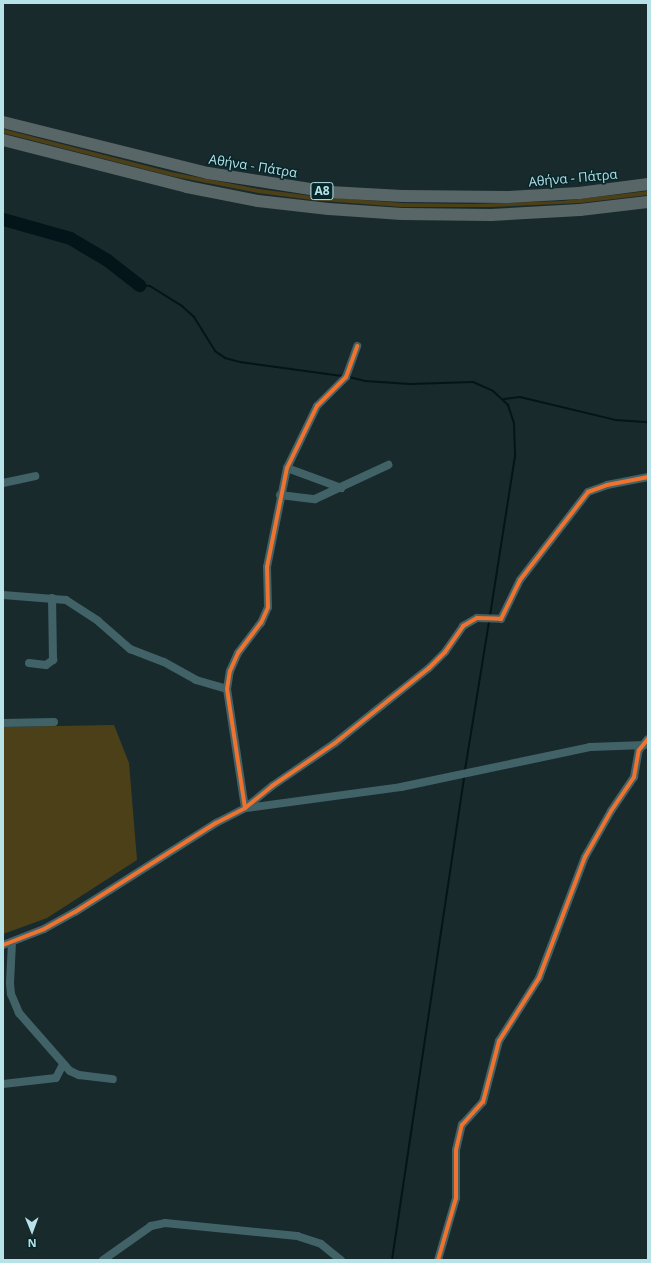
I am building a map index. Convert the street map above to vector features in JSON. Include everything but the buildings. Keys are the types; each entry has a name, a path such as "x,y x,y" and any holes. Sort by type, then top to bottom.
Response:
{"highway":[{"name":"Αθήνα - Πάτρα","path":"3,122 196,171 260,183 330,192 402,196 508,196 579,193 648,184"},
{"name":"Α8","path":"3,140 187,187 263,201 329,209 402,214 497,215 574,211 648,202"}],"street":[{"path":"245,808 228,689 235,659 261,623 268,607 267,567 275,539 280,496 287,468 317,406 346,377 357,346"},
{"path":"280,496 315,499 388,465"},
{"path":"287,468 341,488"},
{"path":"3,483 35,476"},
{"path":"3,945 65,918 216,823 245,808 277,782 336,743 429,668 445,652 458,630 470,621 477,618 498,619 504,615 520,580 588,492 601,486 648,477"},
{"path":"3,595 66,600 106,627 130,649 164,662 196,680 228,689"},
{"path":"29,663 46,665 53,660 52,598"},
{"path":"3,723 54,722"},
{"path":"245,808 382,790 492,766 590,747 646,743 634,778 594,839 576,878 541,973 499,1041 483,1102 462,1125 456,1150 456,1198 438,1260"},
{"path":"12,942 10,983 15,1004 23,1018 63,1064 79,1075 113,1079"},
{"path":"3,1084 56,1078 63,1064"},
{"path":"103,1260 150,1226 165,1223 297,1236 321,1244 341,1260"}],"shaded area":[{"path":"3,129 171,172 259,189 312,196 402,203 473,204 562,201 648,191 648,195 580,203 491,207 401,207 312,200 258,193 171,176 3,133"},
{"path":"114,725 129,763 137,860 47,918 3,934 3,727"}],"waterway":[{"path":"3,219 70,238 107,260 139,285"},
{"path":"139,285 150,286 183,307 194,317 215,351 225,358 240,362 342,376"},
{"path":"349,377 365,381 410,384 473,382 493,391 508,405 514,424 515,456 490,616"},
{"path":"504,399 520,397 616,420 648,422"},
{"path":"465,770 489,621"},
{"path":"392,1260 464,777"}],"cycle path":[{"path":"245,808 227,689 230,671 238,653 261,623 268,607 267,567 287,468 317,406 346,377 357,346"},
{"path":"3,945 44,929 75,912 216,823 245,808 272,786 335,743 429,668 445,652 463,626 477,618 501,619 520,580 588,492 607,485 648,477"},
{"path":"438,1260 456,1198 456,1150 462,1125 483,1102 499,1041 539,978 585,857 611,811 634,777 639,750 648,739"}]}
